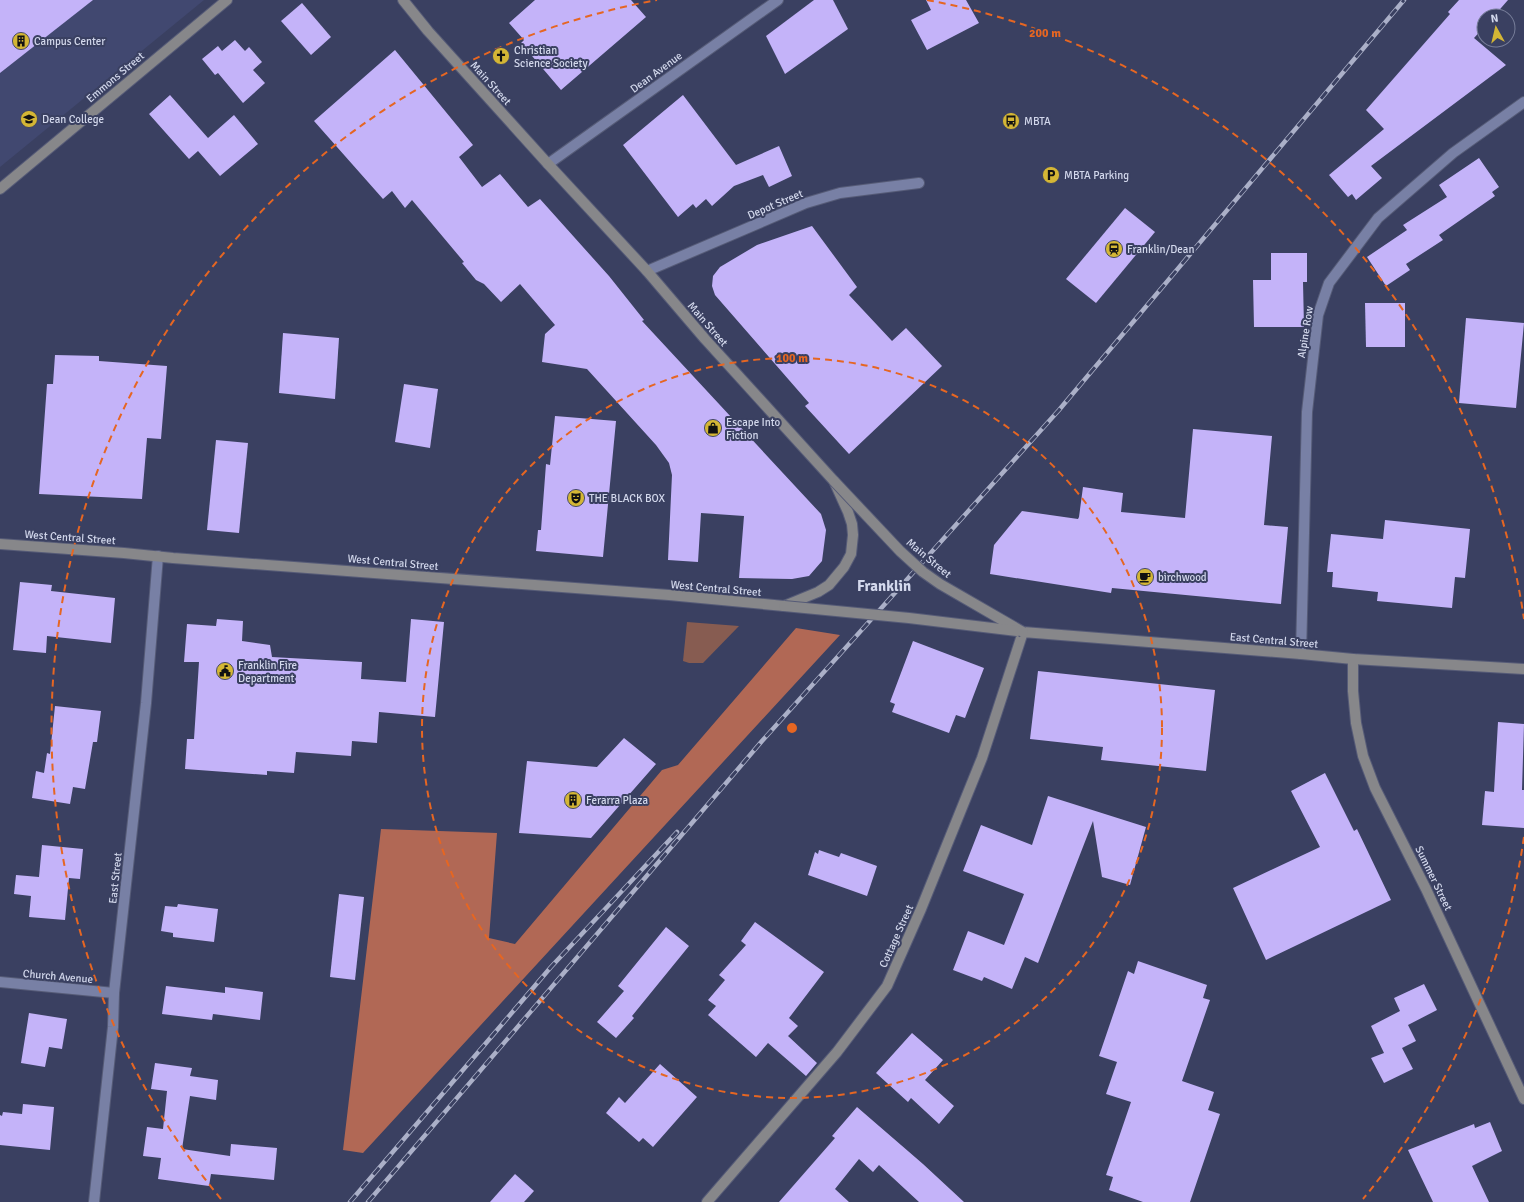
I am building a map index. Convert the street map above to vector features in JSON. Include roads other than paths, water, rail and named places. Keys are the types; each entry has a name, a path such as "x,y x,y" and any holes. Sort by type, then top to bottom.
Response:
{"main road":[{"name":"Emmons Street","path":"0,189 227,0"},
{"name":"Main Street","path":"402,0 548,164 647,271 705,339 900,551 923,572 940,584 1023,632"},
{"name":"West Central Street","path":"784,606 818,592 829,585 844,567 850,554 853,535 852,524 834,481"},
{"name":"West Central Street","path":"0,544 124,552 158,556 669,595 909,618 1023,632"},
{"name":"East Central Street","path":"1023,632 1353,659 1524,669"},
{"name":"Cottage Street","path":"707,1202 837,1052 887,986 921,909 982,758 1023,632"},
{"name":"Summer Street","path":"1353,659 1352,691 1356,723 1363,756 1375,788 1426,889 1524,1099"}],"street":[{"name":"Dean Avenue","path":"548,164 778,0"},
{"name":"Alpine Row","path":"1301,654 1307,412 1318,315 1329,283 1378,218 1453,153 1524,102"},
{"name":"Depot Street","path":"647,271 806,203 840,193 919,183"},
{"name":"East Street","path":"94,1202 113,1026 114,993 146,703 158,556"},
{"name":"Church Avenue","path":"0,982 114,993"}],"railway":[{"path":"368,1202 762,741 1059,410 1404,0"},
{"path":"350,1202 551,967 677,832"}],"place":[{"name":"Campus Center","path":"21,41"},
{"name":"Christian Science Society","path":"501,56"},
{"name":"Dean College","path":"29,119"},
{"name":"MBTA","path":"1011,121"},
{"name":"MBTA Parking","path":"1051,175"},
{"name":"Franklin/Dean","path":"1114,249"},
{"name":"Escape Into Fiction","path":"713,428"},
{"name":"THE BLACK BOX","path":"576,498"},
{"name":"birchwood","path":"1145,577"},
{"name":"Franklin Fire Department","path":"225,671"},
{"name":"Ferarra Plaza","path":"573,800"}],"district":[{"name":"Franklin","path":"884,586"}]}
